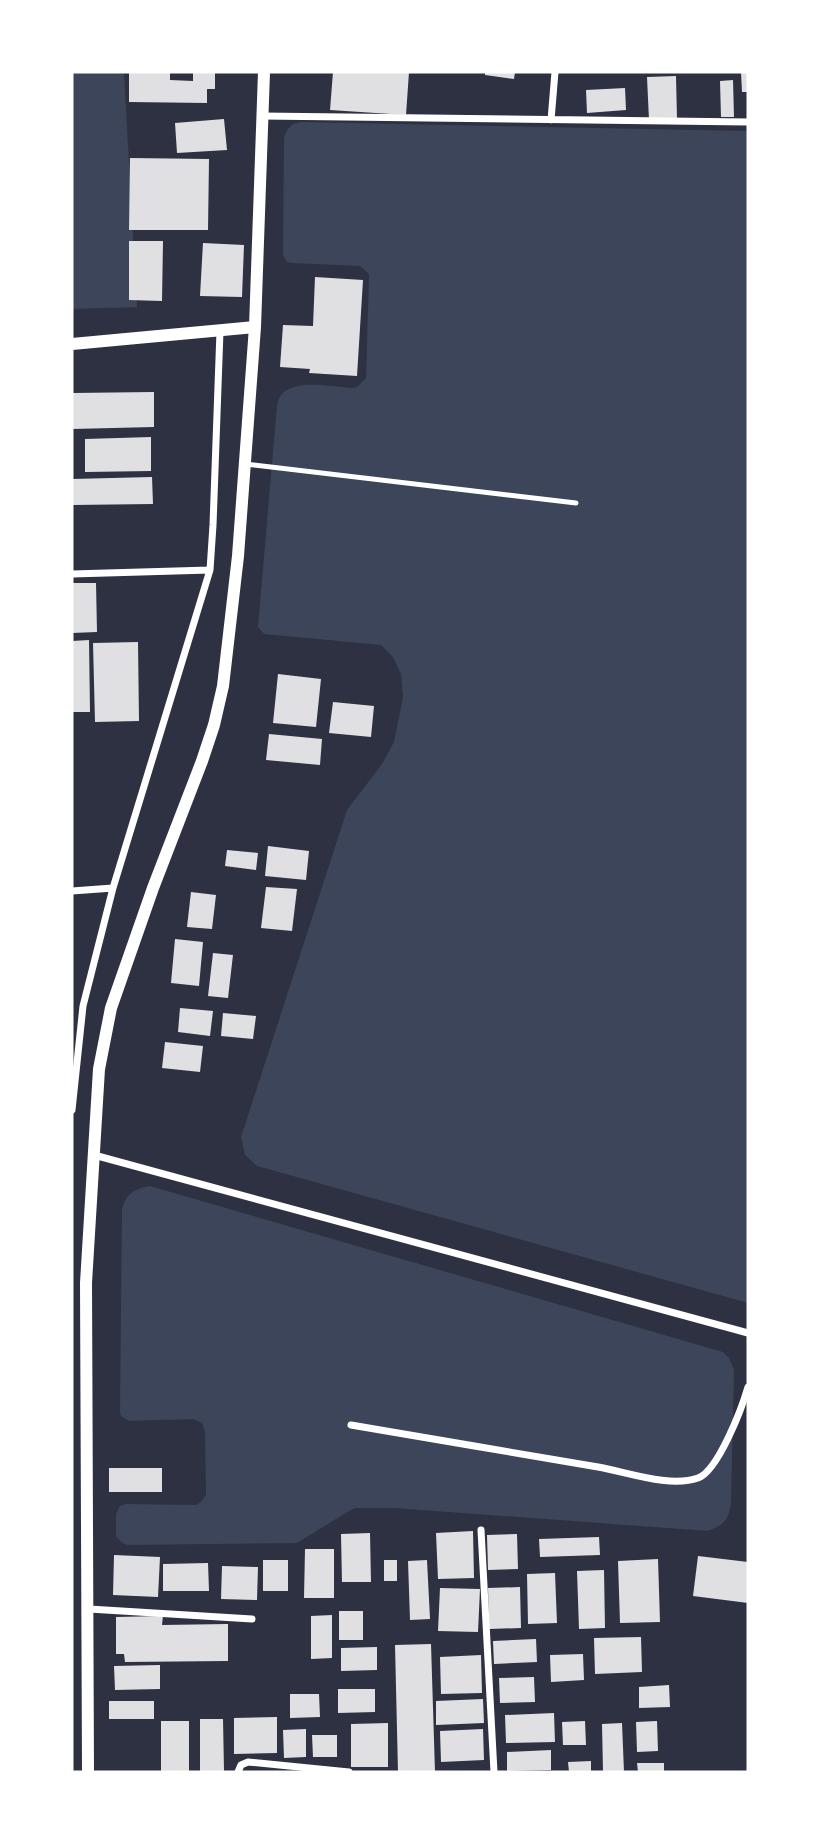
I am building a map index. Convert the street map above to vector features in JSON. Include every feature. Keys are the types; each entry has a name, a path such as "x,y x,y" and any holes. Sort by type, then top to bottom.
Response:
{"street":[{"path":"88,1772 86,1283 99,1069 111,1008 202,761 223,686 238,556 255,327 264,72"},
{"path":"551,120 555,72"},
{"path":"262,116 748,122"},
{"path":"72,344 255,327"},
{"path":"72,1110 83,1006 113,888 210,570 220,331"},
{"path":"72,574 210,570"},
{"path":"72,891 113,888"},
{"path":"93,1155 748,1333"},
{"path":"351,1424 668,1481 685,1480 699,1478 717,1461 748,1387"},
{"path":"481,1530 494,1772"},
{"path":"89,1609 252,1619"},
{"path":"238,1772 241,1765 248,1762 349,1772"}],"lane":[{"path":"245,464 576,503"}],"shaded area":[{"path":"72,72 124,73 137,307 72,309"},
{"path":"300,122 748,131 748,1303 257,1166 245,1155 241,1137 347,810 382,764 394,742 403,697 401,674 393,657 381,645 264,634 258,627 279,398 295,387 315,385 353,388 366,378 368,273 360,266 287,262 283,255 284,138 289,127"},
{"path":"150,1186 723,1352 734,1370 731,1503 727,1518 722,1524 708,1531 394,1508 356,1508 297,1543 122,1543 116,1536 116,1514 120,1506 196,1505 206,1495 205,1432 202,1423 193,1419 129,1421 121,1416 120,1412 122,1210 132,1193"}],"building":[{"path":"129,72 170,72 170,80 193,81 193,72 215,72 215,89 207,89 207,103 129,102"},
{"path":"333,72 409,72 406,115 330,110"},
{"path":"485,72 515,72 514,79 485,75"},
{"path":"741,72 748,72 748,92 742,92"},
{"path":"676,76 677,119 649,120 647,77"},
{"path":"733,80 734,117 721,117 720,81"},
{"path":"625,88 626,110 587,113 586,90"},
{"path":"224,119 227,150 177,153 175,123"},
{"path":"130,158 209,159 208,230 129,230"},
{"path":"129,241 163,241 162,301 129,300"},
{"path":"203,243 244,245 242,297 200,296"},
{"path":"315,277 363,280 357,376 309,373 310,369 280,367 283,325 313,326"},
{"path":"154,392 154,427 72,429 72,393"},
{"path":"151,437 151,471 85,472 85,439"},
{"path":"152,477 153,504 72,505 72,479"},
{"path":"72,583 96,583 97,632 72,633"},
{"path":"89,640 90,712 72,712 72,641"},
{"path":"138,642 139,721 95,722 93,643"},
{"path":"278,674 321,679 316,727 273,723"},
{"path":"333,702 374,706 371,737 329,733"},
{"path":"269,734 322,739 320,765 266,760"},
{"path":"268,846 309,851 306,880 265,876"},
{"path":"227,850 258,853 256,870 225,866"},
{"path":"266,887 297,889 292,931 261,928"},
{"path":"191,892 216,895 212,929 187,927"},
{"path":"175,939 203,942 199,986 171,983"},
{"path":"213,953 233,955 228,998 208,996"},
{"path":"180,1008 213,1011 210,1036 178,1032"},
{"path":"223,1013 256,1016 253,1039 221,1036"},
{"path":"165,1042 203,1046 200,1072 162,1068"},
{"path":"109,1468 162,1468 162,1492 109,1492"},
{"path":"473,1531 474,1578 438,1579 436,1533"},
{"path":"370,1533 371,1582 342,1582 341,1534"},
{"path":"517,1534 518,1569 488,1570 487,1535"},
{"path":"599,1537 600,1555 540,1557 539,1539"},
{"path":"305,1549 334,1549 334,1598 304,1598"},
{"path":"114,1555 160,1557 158,1597 113,1595"},
{"path":"698,1556 748,1562 748,1603 693,1596"},
{"path":"658,1559 660,1622 620,1623 618,1561"},
{"path":"263,1560 288,1560 288,1591 263,1591"},
{"path":"384,1560 397,1560 397,1581 384,1581"},
{"path":"427,1560 430,1619 410,1620 408,1561"},
{"path":"208,1563 209,1591 163,1591 163,1564"},
{"path":"222,1566 258,1567 257,1600 221,1599"},
{"path":"604,1570 605,1628 579,1629 577,1571"},
{"path":"555,1573 557,1623 528,1624 527,1574"},
{"path":"520,1587 521,1628 489,1629 488,1588"},
{"path":"440,1588 480,1589 478,1632 438,1631"},
{"path":"339,1611 363,1611 363,1640 339,1640"},
{"path":"332,1615 332,1658 311,1659 311,1616"},
{"path":"163,1616 162,1625 228,1624 228,1661 125,1662 124,1654 116,1654 116,1617"},
{"path":"641,1637 642,1672 595,1674 594,1638"},
{"path":"536,1639 537,1662 494,1664 493,1641"},
{"path":"431,1644 435,1772 398,1772 395,1645"},
{"path":"377,1647 377,1670 341,1671 341,1648"},
{"path":"583,1654 584,1680 551,1682 550,1655"},
{"path":"481,1655 482,1693 441,1694 440,1657"},
{"path":"160,1665 160,1689 115,1690 114,1666"},
{"path":"534,1677 535,1702 500,1703 499,1678"},
{"path":"669,1685 670,1707 639,1708 639,1687"},
{"path":"338,1689 375,1689 375,1712 338,1713"},
{"path":"290,1694 319,1694 320,1717 290,1718"},
{"path":"483,1699 484,1723 436,1725 436,1701"},
{"path":"109,1701 154,1701 154,1719 109,1719"},
{"path":"554,1713 555,1742 506,1743 505,1715"},
{"path":"277,1717 277,1753 234,1754 234,1718"},
{"path":"200,1719 223,1719 224,1771 200,1771"},
{"path":"161,1721 189,1721 189,1772 161,1772"},
{"path":"585,1721 586,1745 563,1745 562,1722"},
{"path":"657,1721 658,1751 637,1752 636,1722"},
{"path":"388,1723 388,1767 351,1767 351,1724"},
{"path":"622,1723 624,1772 603,1772 602,1724"},
{"path":"306,1729 306,1757 284,1758 283,1730"},
{"path":"483,1729 484,1760 441,1762 440,1731"},
{"path":"312,1735 337,1735 337,1757 313,1757"},
{"path":"551,1750 551,1770 507,1771 507,1752"},
{"path":"591,1761 591,1772 569,1772 568,1762"},
{"path":"637,1763 664,1763 664,1772 638,1772"}]}
